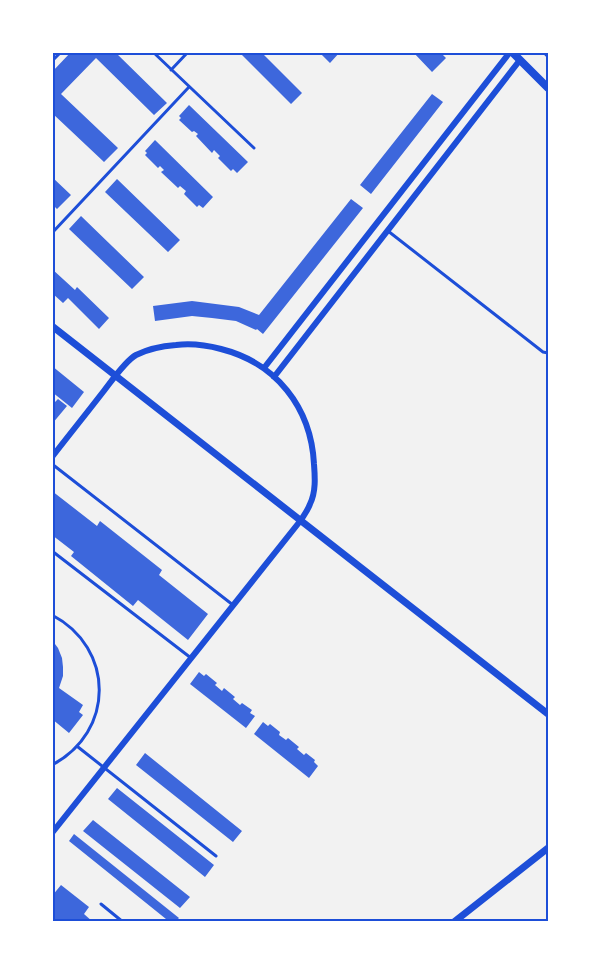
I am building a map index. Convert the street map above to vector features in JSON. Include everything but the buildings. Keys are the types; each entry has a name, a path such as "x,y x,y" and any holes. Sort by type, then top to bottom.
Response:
{"main road":[{"path":"511,52 549,88"}],"street":[{"path":"264,368 511,52"},
{"path":"274,376 520,60"},
{"path":"52,326 549,714"},
{"path":"52,457 116,375 135,356 160,346 207,345 248,358 274,376 289,393 301,413 309,434 314,453 315,486 311,503 301,520 52,833"},
{"path":"454,921 549,848"}],"lane":[{"path":"52,61 61,52"},
{"path":"153,52 254,148"},
{"path":"171,70 188,52"},
{"path":"52,233 189,87"},
{"path":"388,231 543,352 549,353"},
{"path":"52,464 233,605"},
{"path":"52,550 191,658"},
{"path":"52,615 63,620 78,634 90,651 97,670 100,691 97,711 90,730 78,747 52,765"},
{"path":"78,747 216,856"},
{"path":"101,904 123,921"}]}
